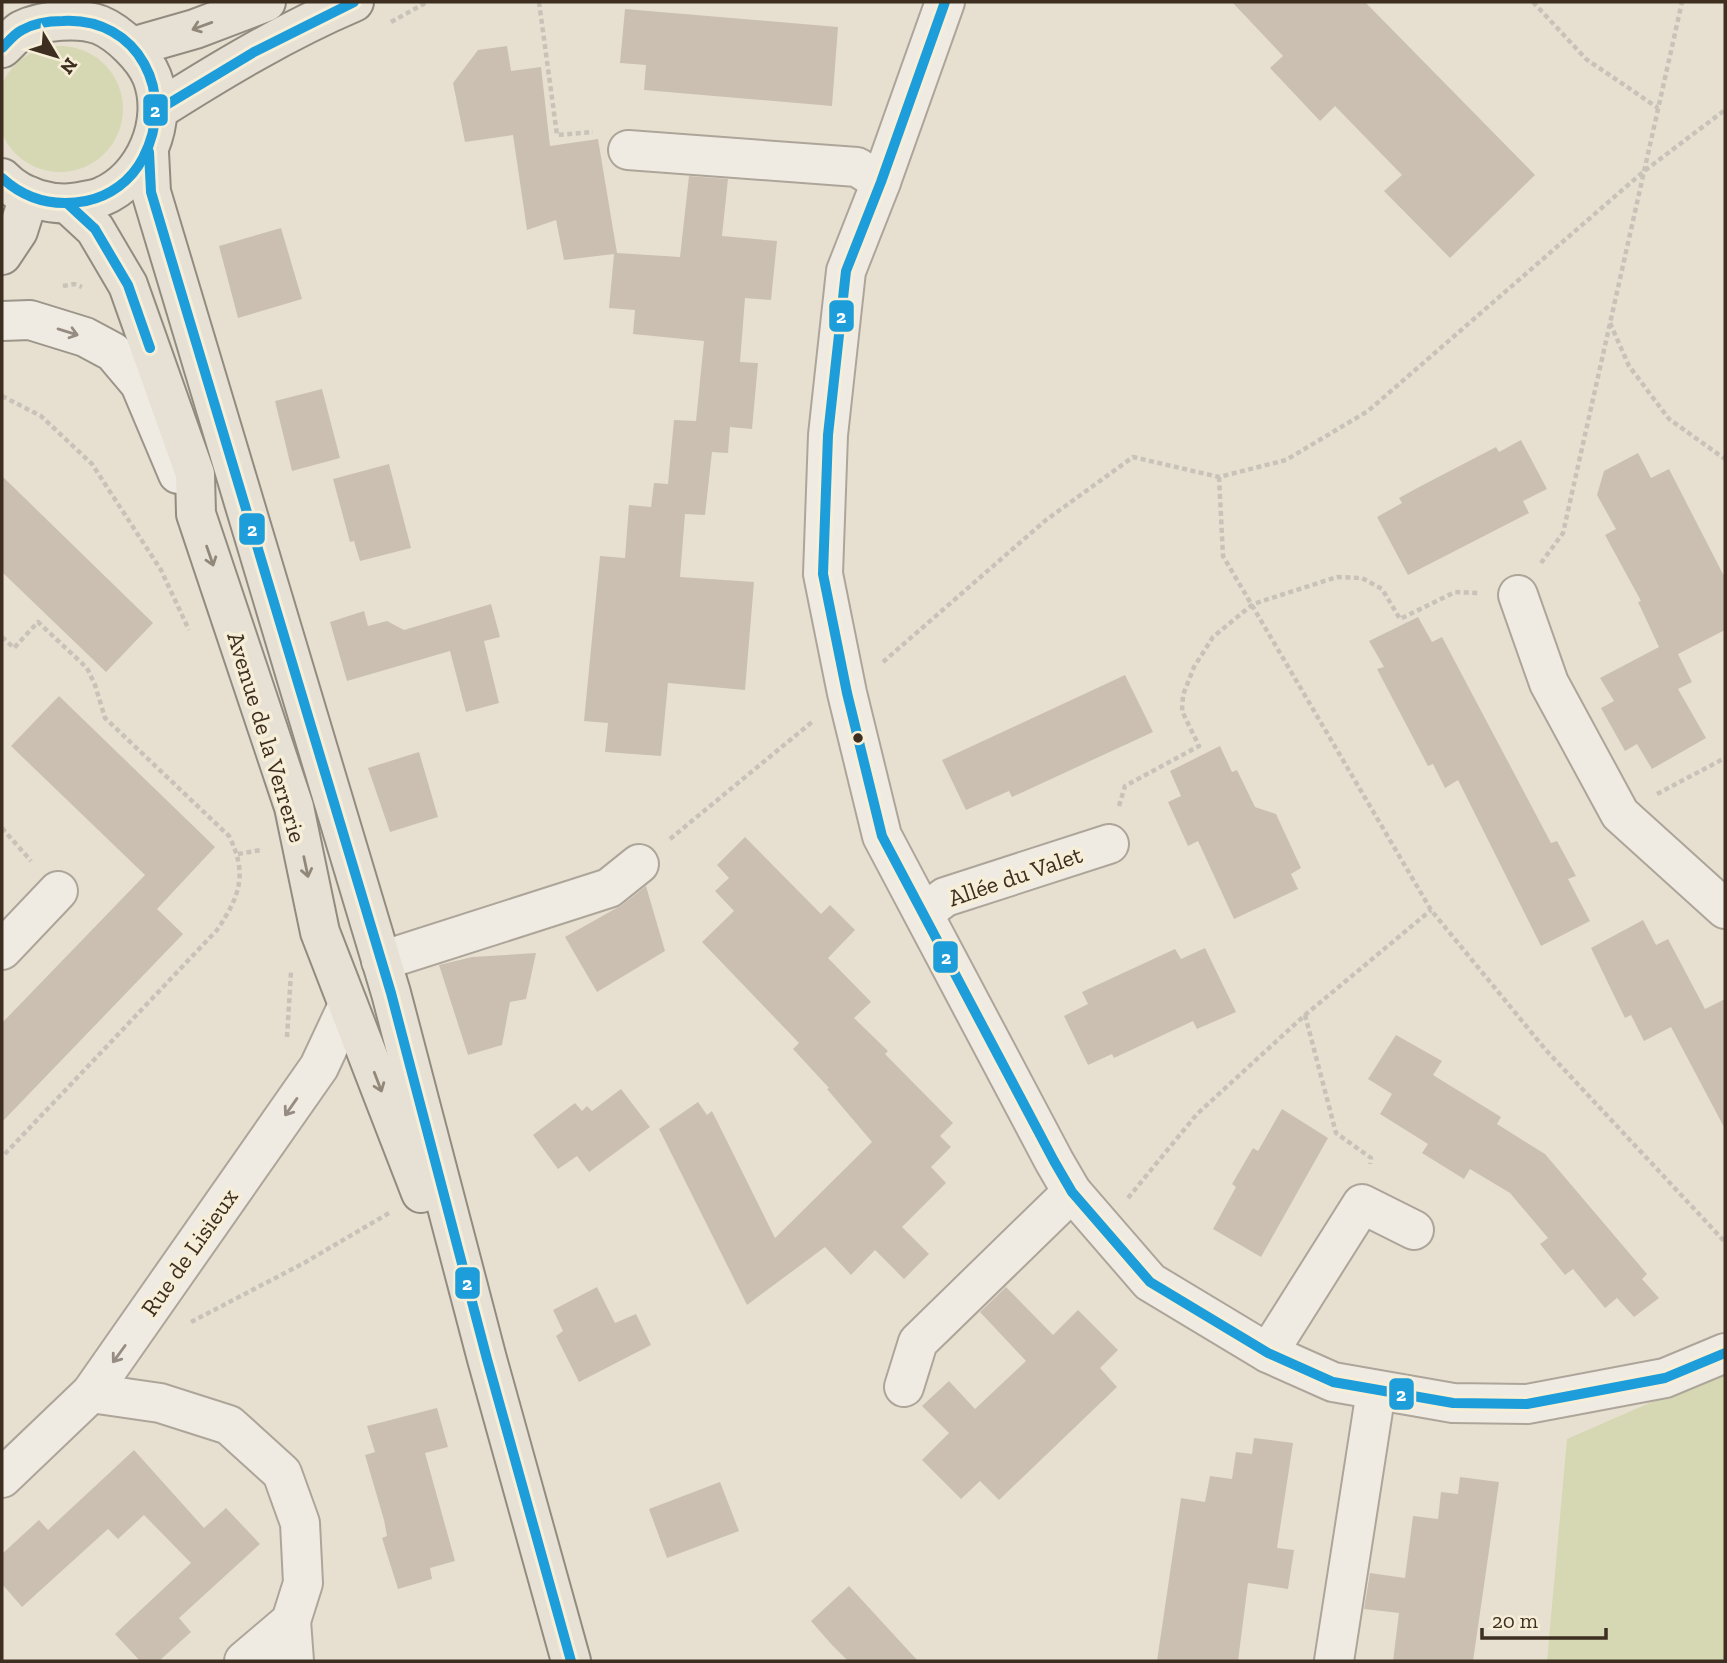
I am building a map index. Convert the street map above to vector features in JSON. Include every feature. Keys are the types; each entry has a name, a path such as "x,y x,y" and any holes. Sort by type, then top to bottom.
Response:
{"main road":[{"path":"132,47 195,29 266,2"},
{"path":"158,110 202,82 318,18 354,2"},
{"path":"2,48 22,30 60,10 100,25 132,47 151,76 158,110 149,152 129,179 101,197 68,204 48,202 15,187 18,231 2,255"},
{"name":"Avenue de la Verrerie","path":"149,152 151,192 381,961 486,1359 571,1661"},
{"name":"Avenue de la Verrerie","path":"68,204 95,229 128,285 195,474 196,514 294,807 320,932 486,1359"}],"street":[{"path":"945,2 881,182 846,271 828,435 823,574 847,693 882,836 1072,1192 1150,1282 1268,1353 1333,1382 1453,1403 1527,1404 1665,1378 1725,1353"},
{"path":"628,150 857,167 881,182"},
{"path":"2,321 30,320 85,337 113,352 140,384 196,514"},
{"path":"1518,595 1549,683 1620,814 1725,909"},
{"name":"Allée du Valet","path":"924,913 945,897 1109,844"},
{"path":"381,961 610,888 639,864"},
{"path":"2,950 58,891"},
{"name":"Rue de Lisieux","path":"2,1478 90,1393 319,1067 348,1005"},
{"path":"904,1387 918,1342 1072,1192"},
{"path":"1268,1353 1362,1204 1414,1230"},
{"path":"1334,1661 1377,1391"},
{"path":"90,1393 160,1403 229,1425 282,1473 300,1523 301,1535 303,1583 290,1621 294,1661"},
{"path":"244,1661 290,1621"}],"path":[{"path":"539,2 557,135 615,130 628,150"},
{"path":"1533,2 1586,58 1658,108"},
{"path":"1109,844 1125,786 1199,746 1182,711 1183,695 1194,667 1213,637 1253,604 1337,577 1362,578 1382,589 1400,619 1455,592 1518,595 1563,533 1682,2"},
{"path":"639,864 847,693 1046,520 1132,457 1219,477 1286,460 1368,411 1643,172 1725,110"},
{"path":"1609,323 1629,366 1669,419 1725,459"},
{"path":"2,396 41,416 92,464 161,570 193,639"},
{"path":"1219,477 1223,556 1431,910 1545,1049 1725,1242"},
{"path":"2,637 13,648 38,622 87,668 105,718 229,836 238,854 241,881 233,907 218,930 2,1157"},
{"path":"1620,814 1725,758"},
{"path":"258,836 266,862"},
{"path":"238,854 262,850"},
{"path":"1106,1233 1129,1197 1197,1115 1305,1015 1431,910"},
{"path":"292,960 286,1032 292,1053 319,1067"},
{"path":"1305,1015 1336,1133 1371,1158 1362,1204"},
{"path":"190,1323 304,1263 422,1194"}],"green space":[{"path":"60,46 84,50 105,64 119,85 123,109 119,133 105,154 84,168 60,172 36,168 15,154 1,133 -3,109 1,85 15,64 36,50"},
{"path":"1725,1370 1725,1661 1547,1661 1567,1439"}],"building":[{"path":"1232,2 1365,2 1535,175 1450,258 1384,191 1402,175 1335,106 1320,121 1270,68 1283,56"},
{"path":"625,9 838,27 832,106 644,90 646,65 620,63"},
{"path":"507,46 511,71 541,67 550,146 598,139 617,253 680,257 689,176 728,179 722,236 777,241 771,300 745,298 740,362 758,363 752,429 730,427 728,453 712,452 705,515 685,514 680,577 754,582 745,690 668,683 661,756 605,752 608,723 584,721 600,556 625,558 629,505 651,507 654,483 668,484 674,420 696,421 704,341 633,334 635,310 609,308 614,254 564,260 556,220 527,230 513,135 465,142 453,83 478,50"},
{"path":"281,228 302,299 238,318 219,246"},
{"path":"322,389 340,458 292,471 275,401"},
{"path":"1521,440 1547,489 1523,501 1529,513 1408,575 1377,517 1402,503 1399,498 1419,487 1496,447 1499,452"},
{"path":"1638,453 1651,478 1669,469 1725,578 1725,630 1678,654 1692,682 1678,689 1706,738 1652,769 1637,744 1625,751 1601,708 1614,701 1600,678 1659,647 1638,602 1641,601 1605,535 1616,529 1597,495 1604,471"},
{"path":"389,464 411,548 360,561 354,541 350,542 333,479"},
{"path":"2,476 153,623 106,672 2,572"},
{"path":"491,604 500,637 484,641 499,703 466,712 450,651 347,681 330,622 364,611 368,626 387,621 404,630"},
{"path":"1418,617 1432,642 1442,637 1551,843 1557,841 1576,876 1568,879 1590,921 1541,946 1458,780 1445,788 1433,764 1428,766 1377,669 1384,667 1369,641"},
{"path":"1125,675 1153,732 1012,797 1009,791 966,810 942,760"},
{"path":"59,696 215,847 157,909 183,934 2,1122 2,1023 145,875 11,746"},
{"path":"1220,746 1232,772 1237,770 1255,807 1276,814 1301,868 1291,874 1298,889 1234,919 1198,841 1188,846 1168,802 1181,796 1170,771"},
{"path":"419,752 438,817 390,832 368,768"},
{"path":"745,837 821,914 830,905 855,930 828,958 871,1002 854,1018 888,1051 885,1054 953,1123 940,1136 951,1147 931,1167 946,1183 902,1227 929,1254 904,1279 875,1250 851,1275 825,1247 747,1305 659,1129 698,1102 707,1115 712,1111 775,1238 872,1142 827,1089 829,1088 793,1049 799,1043 702,942 734,911 715,891 729,878 717,865"},
{"path":"646,886 665,951 597,992 565,937 622,905"},
{"path":"1643,920 1656,945 1668,939 1705,1009 1725,999 1725,1129 1671,1027 1644,1041 1631,1015 1625,1018 1591,948"},
{"path":"1205,948 1236,1012 1197,1029 1193,1021 1114,1058 1112,1054 1088,1065 1064,1016 1088,1004 1082,992 1175,949 1181,959"},
{"path":"536,953 526,999 510,1002 502,1045 468,1055 439,965 472,957"},
{"path":"1396,1035 1442,1061 1433,1075 1501,1117 1497,1124 1545,1154 1647,1274 1642,1279 1659,1298 1634,1317 1617,1298 1605,1308 1573,1269 1565,1275 1540,1244 1548,1238 1510,1193 1470,1169 1464,1179 1422,1153 1428,1144 1380,1114 1392,1094 1368,1079"},
{"path":"621,1089 650,1127 589,1172 577,1156 558,1169 533,1135 575,1103 582,1111 587,1106 592,1111"},
{"path":"1282,1109 1328,1138 1261,1257 1213,1229 1236,1187 1232,1184 1253,1148 1258,1151"},
{"path":"597,1287 615,1323 636,1314 651,1345 579,1382 556,1336 563,1331 553,1310"},
{"path":"1006,1287 1053,1335 1078,1310 1118,1350 1100,1368 1117,1387 999,1500 980,1481 961,1499 922,1460 949,1433 922,1406 949,1381 975,1409 1026,1361 980,1312"},
{"path":"437,1408 448,1447 425,1453 455,1561 430,1568 432,1579 398,1589 382,1538 387,1536 384,1520 365,1455 375,1452 367,1426"},
{"path":"1254,1438 1293,1443 1277,1548 1294,1550 1288,1589 1248,1583 1238,1661 1157,1661 1181,1498 1205,1502 1210,1476 1232,1479 1236,1452 1252,1454"},
{"path":"134,1450 204,1528 226,1508 260,1544 179,1618 191,1632 159,1661 140,1661 115,1634 191,1563 144,1515 118,1539 108,1529 22,1607 2,1584 2,1554 39,1520 48,1530"},
{"path":"1460,1477 1499,1482 1473,1661 1393,1661 1399,1613 1364,1609 1370,1573 1405,1578 1413,1516 1438,1519 1441,1492 1458,1494"},
{"path":"720,1482 739,1531 667,1558 649,1509"},
{"path":"849,1586 918,1661 848,1661 832,1645 811,1621"}],"transit line":[{"name":"2","path":"158,110 254,52 354,2"},
{"name":"2","path":"945,2 881,182 846,271 828,435 823,574 847,693 882,836 1054,1161 1072,1192 1150,1282 1268,1353 1333,1382 1453,1403 1527,1404 1665,1378 1725,1353"},
{"name":"2","path":"2,48 19,32 32,26 63,21 90,23 112,32 131,46 144,64 153,85 156,109 152,134 143,158 126,180 103,195 74,203 51,202 30,196 2,178"},
{"name":"2","path":"149,152 151,192 391,993 487,1359 571,1661"},
{"name":"2","path":"68,204 95,229 128,285 150,348"}]}
